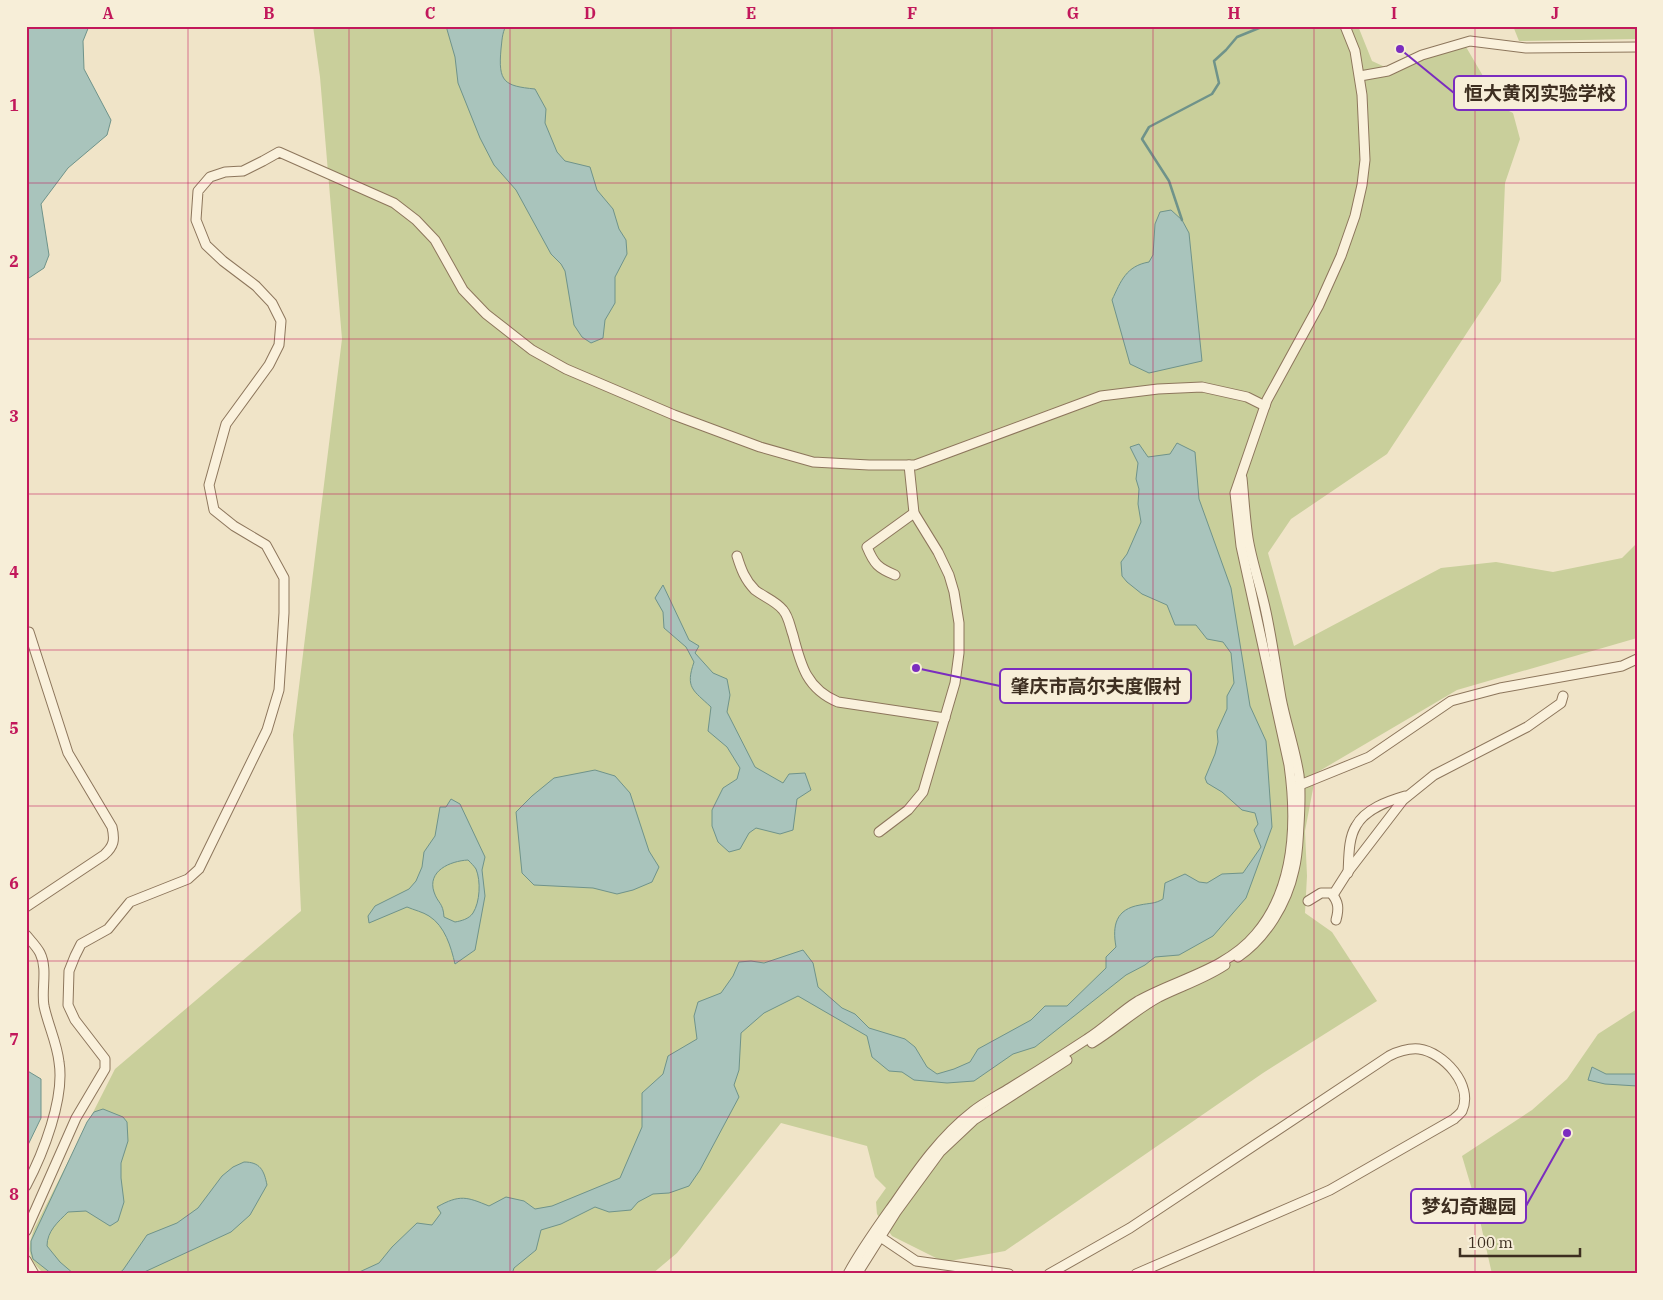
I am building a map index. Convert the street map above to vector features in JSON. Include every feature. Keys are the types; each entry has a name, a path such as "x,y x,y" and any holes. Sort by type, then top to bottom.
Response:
{"street":[{"path":"857,1274 877,1234 908,1184 943,1138 972,1112 1096,1033 1132,1005 1158,990 1221,962 1243,947 1256,934 1282,890 1287,874 1296,787 1287,755 1241,546 1235,493 1265,406 1319,305 1341,256 1362,185 1365,160 1365,130 1360,76 1355,51 1344,26"},
{"path":"1360,76 1388,71 1422,55 1470,41 1526,48 1637,48"},
{"path":"26,1231 76,1118 105,1069 105,1059 75,1020 68,1005 69,971 75,956 81,944 108,929 130,902 188,878 199,869 267,730 279,690 284,613 284,578 266,545 234,526 214,510 209,485 226,424 269,365 279,345 281,321 272,303 256,286 223,261 206,245 196,220 198,191 210,176 225,172 243,171 279,152 394,203 416,220 434,240 463,290 486,314 532,350 566,369 682,418 760,447 813,462 914,465 1101,396 1158,389 1202,387 1247,397 1265,406"},
{"path":"878,832 908,810 922,792 955,684 959,653 959,623 948,575 938,552 914,512 909,465"},
{"path":"895,575 881,569 873,561 867,547 914,512"},
{"path":"737,556 744,576 755,590 783,610 788,620 804,672 814,687 826,697 838,702 945,718"},
{"path":"26,906 104,855 112,847 115,837 112,827 68,753 29,632"},
{"path":"1296,787 1369,757 1451,701 1500,688 1622,666 1637,659"},
{"path":"1333,895 1402,800 1434,775 1527,727 1560,703 1563,696"},
{"path":"1348,873 1351,841 1356,826 1368,813 1387,802 1408,795"},
{"path":"1308,901 1322,893 1332,893 1336,898 1339,908 1336,920"},
{"path":"26,935 41,954 44,1005 59,1061 60,1078 47,1139 26,1186"},
{"path":"1049,1274 1130,1228 1389,1056 1406,1049 1419,1049 1432,1052 1453,1068 1459,1078 1464,1100 1462,1112 1454,1119 1330,1190 1136,1274"},
{"path":"848,1274 862,1249 877,1234"},
{"path":"877,1234 916,1261 1009,1274"},
{"path":"26,1260 34,1274"}],"green space":[{"path":"313,26 1358,26 1372,61 1385,67 1408,56 1462,40 1501,107 1513,113 1520,139 1505,183 1501,281 1387,454 1291,519 1268,553 1294,646 1441,568 1496,562 1553,572 1622,558 1637,543 1637,638 1457,690 1316,773 1305,831 1307,876 1305,913 1332,932 1377,1001 1263,1073 1005,1251 944,1262 892,1236 877,1214 876,1202 886,1188 875,1177 867,1146 781,1123 677,1253 652,1274 44,1274 34,1263 30,1253 30,1242 34,1229 115,1069 301,911 293,735 342,339 320,77"},
{"path":"1513,26 1637,26 1637,39 1519,41"},
{"path":"1637,1009 1637,1274 1492,1274 1476,1203 1462,1156 1532,1110 1567,1079 1598,1034"}],"water":[{"path":"26,26 89,26 83,41 84,69 111,120 107,135 68,168 41,204 49,255 44,268 26,280"},
{"path":"446,26 506,26 503,34 500,60 502,75 510,84 535,89 546,109 545,123 557,152 565,161 590,167 597,190 613,209 619,229 626,240 627,254 615,277 615,303 605,320 603,338 591,343 582,337 574,325 565,271 551,254 516,190 494,165 480,138 458,83 455,57"},
{"path":"1171,210 1182,220 1189,233 1202,361 1149,373 1130,364 1112,300 1125,275 1135,267 1149,262 1153,255 1155,224 1160,212"},
{"path":"1177,443 1195,452 1199,499 1231,588 1250,706 1266,741 1272,827 1246,898 1213,936 1179,955 1155,957 1145,965 1126,975 1035,1047 1013,1054 974,1081 947,1083 914,1080 902,1072 889,1071 872,1057 867,1036 798,996 764,1013 741,1033 739,1070 734,1085 739,1097 700,1170 689,1186 669,1193 653,1194 638,1202 631,1210 609,1212 595,1207 561,1224 541,1230 536,1250 514,1268 512,1274 355,1274 379,1263 392,1247 417,1223 432,1225 441,1213 437,1207 452,1200 463,1198 489,1206 506,1197 524,1201 535,1209 552,1206 620,1178 642,1127 642,1093 663,1074 668,1056 697,1039 694,1016 698,1002 721,993 733,976 739,962 764,963 803,950 813,963 818,987 842,1008 855,1014 869,1028 905,1039 915,1047 927,1067 937,1074 970,1062 978,1049 1031,1020 1045,1006 1067,1006 1106,968 1106,957 1116,947 1116,925 1121,914 1132,907 1155,903 1163,899 1165,883 1185,874 1199,882 1207,883 1222,874 1243,873 1261,847 1254,830 1258,824 1255,813 1242,810 1222,792 1207,783 1205,778 1215,754 1218,742 1217,731 1227,709 1227,696 1234,683 1231,653 1223,642 1207,639 1196,625 1175,625 1167,605 1142,594 1122,576 1121,562 1127,554 1141,522 1138,504 1139,489 1136,479 1138,463 1130,447 1139,444 1148,457 1170,454"},
{"path":"663,585 689,640 699,646 695,653 713,673 727,679 730,695 727,712 755,767 783,783 789,774 805,773 811,790 797,799 793,830 780,834 756,828 749,833 740,849 729,852 718,842 712,826 712,810 723,788 737,779 740,768 727,747 708,731 711,707 692,688 690,678 694,662 686,647 664,628 663,612 655,598"},
{"path":"595,770 615,776 630,793 649,851 659,867 652,882 617,894 593,888 534,885 522,873 516,812 554,778"},
{"path":"451,799 460,804 485,857 482,870 485,896 475,950 455,964 443,931 435,920 427,915 407,907 369,923 368,916 375,906 409,889 416,881 422,867 424,852 435,836 440,807 446,807","holes":["468,860 478,874 479,891 477,903 469,917 455,922 444,917 443,908 434,892 434,878 447,865"]},
{"path":"1592,1067 1606,1074 1637,1074 1637,1086 1605,1084 1588,1080"},
{"path":"26,1070 41,1079 41,1118 26,1149"},
{"path":"103,1109 123,1117 127,1122 128,1141 121,1163 124,1202 118,1221 110,1226 86,1211 68,1212 60,1219 51,1231 47,1246 60,1262 74,1274 52,1274 33,1259 31,1241 87,1122 94,1112"},
{"path":"244,1162 258,1165 263,1171 267,1185 250,1215 231,1232 140,1274 118,1274 123,1270 147,1235 177,1223 198,1208 222,1176 233,1167"}],"waterway":[{"path":"1182,220 1169,181 1142,139 1149,127 1212,94 1219,83 1214,61 1237,37 1264,26"}],"place":[{"name":"恒大黄冈实验学校","path":"1400,49"},
{"name":"肇庆市高尔夫度假村","path":"916,668"},
{"name":"梦幻奇趣园","path":"1567,1133"}]}
